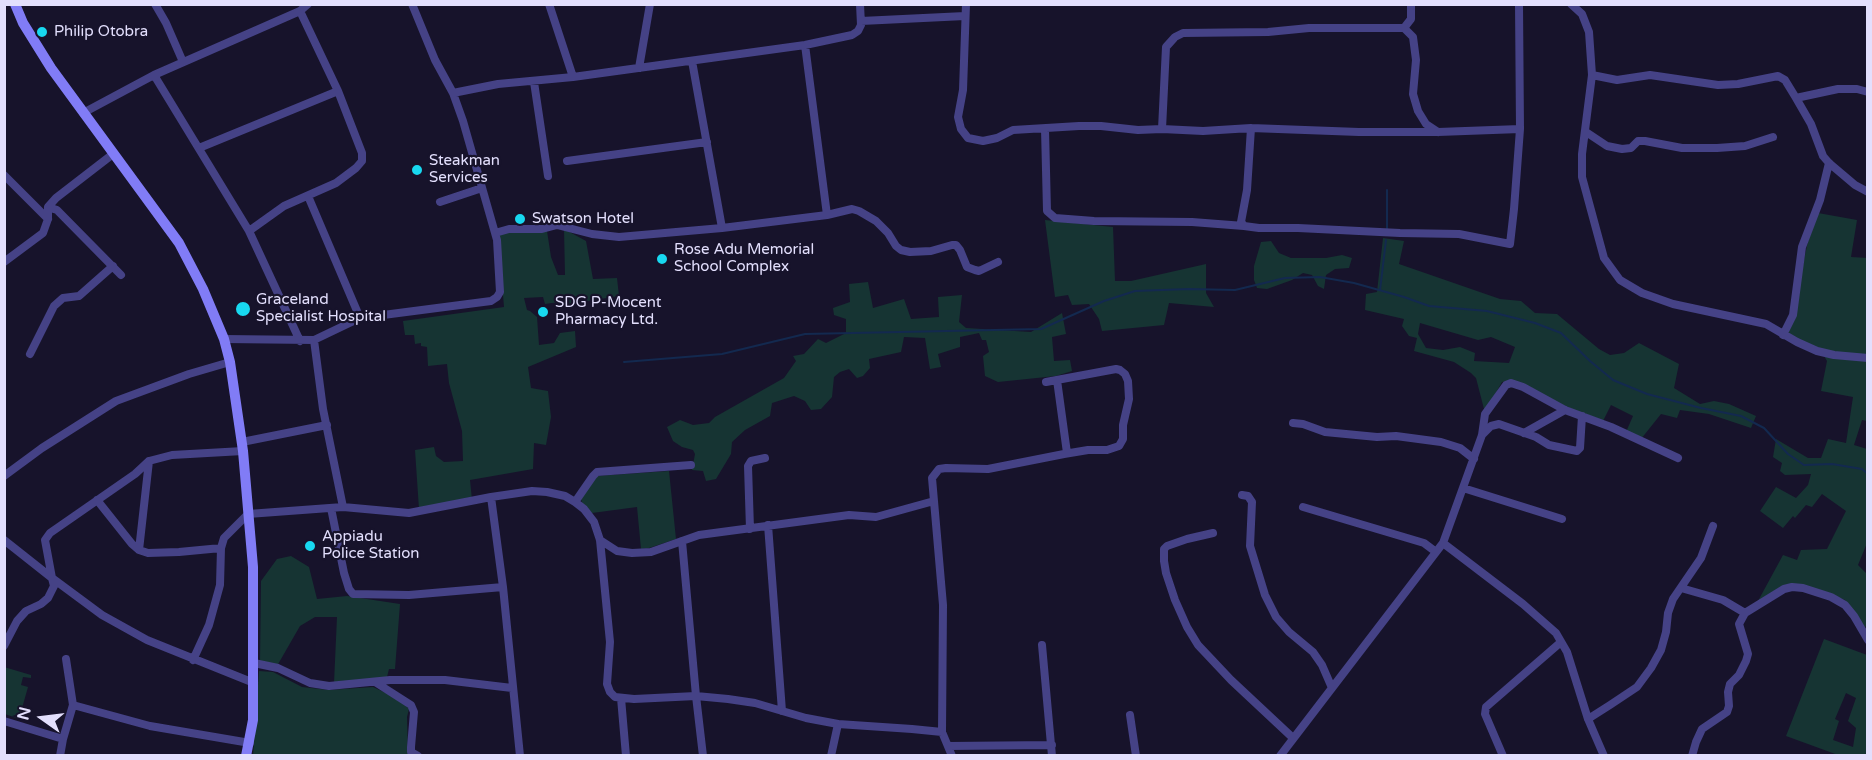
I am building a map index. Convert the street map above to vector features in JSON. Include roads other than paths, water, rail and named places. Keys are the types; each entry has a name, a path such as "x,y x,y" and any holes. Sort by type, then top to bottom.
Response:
{"street":[{"path":"15,4 23,22 51,68 179,243 204,289 224,339 230,362 242,446 253,567 253,720 246,756"},
{"path":"155,4 183,62"},
{"path":"83,113 154,75 300,11 308,4"},
{"path":"224,339 314,340 360,318 491,301 500,292 498,246 463,121 453,93 435,60 412,4"},
{"path":"549,4 573,77"},
{"path":"639,68 650,4"},
{"path":"453,93 498,84 573,77 805,45 852,35 858,31 861,21 860,4"},
{"path":"966,4 963,90 958,117 961,129 968,138 983,141 997,138 1013,130 1101,126 1138,130 1203,131 1251,128 1359,132 1520,129"},
{"path":"1404,28 1411,19 1411,4"},
{"path":"1045,129 1047,211 1055,218 1094,221 1192,222 1259,228 1459,234 1510,244 1520,129 1519,4"},
{"path":"1571,4 1582,14 1589,32 1592,75 1582,154 1582,177 1604,258 1620,280 1642,293 1673,304 1766,324 1817,351 1868,358"},
{"path":"249,231 284,206 336,183 362,161 363,153 338,91 300,11"},
{"path":"861,21 965,16"},
{"path":"1162,129 1166,47 1175,37 1183,33 1268,32 1309,28 1404,28 1413,37 1416,60 1413,94 1418,111 1426,124 1438,132"},
{"path":"805,45 827,215"},
{"path":"692,61 722,228"},
{"path":"154,75 249,231 300,341"},
{"path":"1592,75 1617,80 1650,75 1718,85 1738,84 1778,76 1785,80 1811,124 1828,163 1855,185 1868,192"},
{"path":"534,81 548,176"},
{"path":"1796,98 1838,89 1857,89 1868,92"},
{"path":"199,148 338,91"},
{"path":"1244,226 1241,222 1247,190 1251,128"},
{"path":"1586,132 1607,146 1622,149 1631,148 1638,141 1682,148 1745,146 1773,137"},
{"path":"567,161 707,142"},
{"path":"4,262 44,233 48,219 48,207 69,187 113,154"},
{"path":"1783,335 1793,315 1802,247 1820,200 1828,163"},
{"path":"4,175 48,219"},
{"path":"440,202 482,188"},
{"path":"308,196 360,318"},
{"path":"48,207 57,210 122,275"},
{"path":"495,233 503,230 542,229 554,225 619,237 722,228 827,215 852,209 859,211 882,227 901,250 931,251 956,245 967,267 979,271 998,262"},
{"path":"30,354 54,306 63,298 79,296 113,266"},
{"path":"314,340 343,507"},
{"path":"4,476 42,448 116,401 189,374 230,362"},
{"path":"952,756 942,732 943,605 932,478 939,470 946,468 988,469 1067,453 1107,450 1119,446 1123,439 1123,425 1129,399 1128,381 1125,374 1116,369 1046,382"},
{"path":"1057,380 1067,453"},
{"path":"1280,756 1443,543 1482,435 1485,414 1506,384 1523,387 1565,410 1611,427 1678,458"},
{"path":"1524,433 1565,410"},
{"path":"1482,435 1491,426 1499,424 1549,445 1577,451 1581,444 1582,416"},
{"path":"1293,423 1325,432 1377,437 1396,436 1441,442 1460,448 1474,459"},
{"path":"4,646 17,621 26,611 48,598 54,586 45,540 50,533 135,474 149,461 172,455 242,446 327,425"},
{"path":"750,529 748,466 751,461 765,458"},
{"path":"139,550 149,461"},
{"path":"575,502 597,472 691,465"},
{"path":"1463,488 1562,519"},
{"path":"193,660 209,625 220,585 221,548 224,538 248,514 343,507 409,513 491,497 540,491 565,496 584,509 594,522 600,540 610,642 607,684 615,697 634,699 696,696 746,702 838,724 942,732"},
{"path":"1242,495 1248,496 1252,502 1250,546 1265,595 1276,617 1289,632 1313,652 1322,665 1332,688"},
{"path":"491,497 503,586 520,756"},
{"path":"97,500 139,550 148,553 221,548"},
{"path":"600,540 617,551 651,552 699,535 849,515 876,517 934,501"},
{"path":"1303,507 1424,543 1436,552"},
{"path":"331,508 348,589 353,594 409,595 503,586"},
{"path":"768,525 782,711"},
{"path":"1588,719 1637,687 1651,668 1661,650 1671,606 1701,558 1713,526"},
{"path":"1213,533 1187,539 1164,549 1166,573 1175,600 1198,645 1231,680 1293,738"},
{"path":"682,541 703,756"},
{"path":"5,542 102,615 147,640 254,683"},
{"path":"1443,543 1523,604 1556,633 1567,652 1588,719 1604,756"},
{"path":"1681,588 1723,600 1745,613"},
{"path":"1692,756 1702,729 1727,712 1730,684 1739,675 1748,654 1739,624 1745,613 1784,589 1803,588 1831,597 1845,605 1868,640"},
{"path":"1500,754 1485,714 1486,707 1561,642"},
{"path":"1042,645 1052,756"},
{"path":"60,756 73,705 66,658"},
{"path":"254,663 278,668 310,683 329,686 445,680 512,688"},
{"path":"374,682 411,705 414,712 411,752 418,756"},
{"path":"621,698 626,756"},
{"path":"73,705 150,726 250,743"},
{"path":"1130,715 1136,756"},
{"path":"4,720 63,739"},
{"path":"831,756 838,724"},
{"path":"948,746 1052,745"}],"waterway":[{"path":"1387,190 1387,229"},
{"path":"1380,290 1386,240"},
{"path":"624,362 722,354 805,334 1041,329 1104,301 1135,291 1235,290 1285,278 1320,277 1354,283 1429,306 1487,311 1535,323 1561,333 1613,380 1647,394 1741,416 1764,428 1788,454 1804,465 1832,464 1862,469 1868,474"}],"place":[{"name":"Philip Otobra","path":"42,32"},
{"name":"Steakman Services","path":"417,170"},
{"name":"Swatson Hotel","path":"520,219"},
{"name":"Rose Adu Memorial School Complex","path":"662,259"},
{"name":"Graceland Specialist Hospital","path":"243,309"},
{"name":"SDG P-Mocent Pharmacy Ltd.","path":"543,312"},
{"name":"Appiadu Police Station","path":"310,546"}]}
